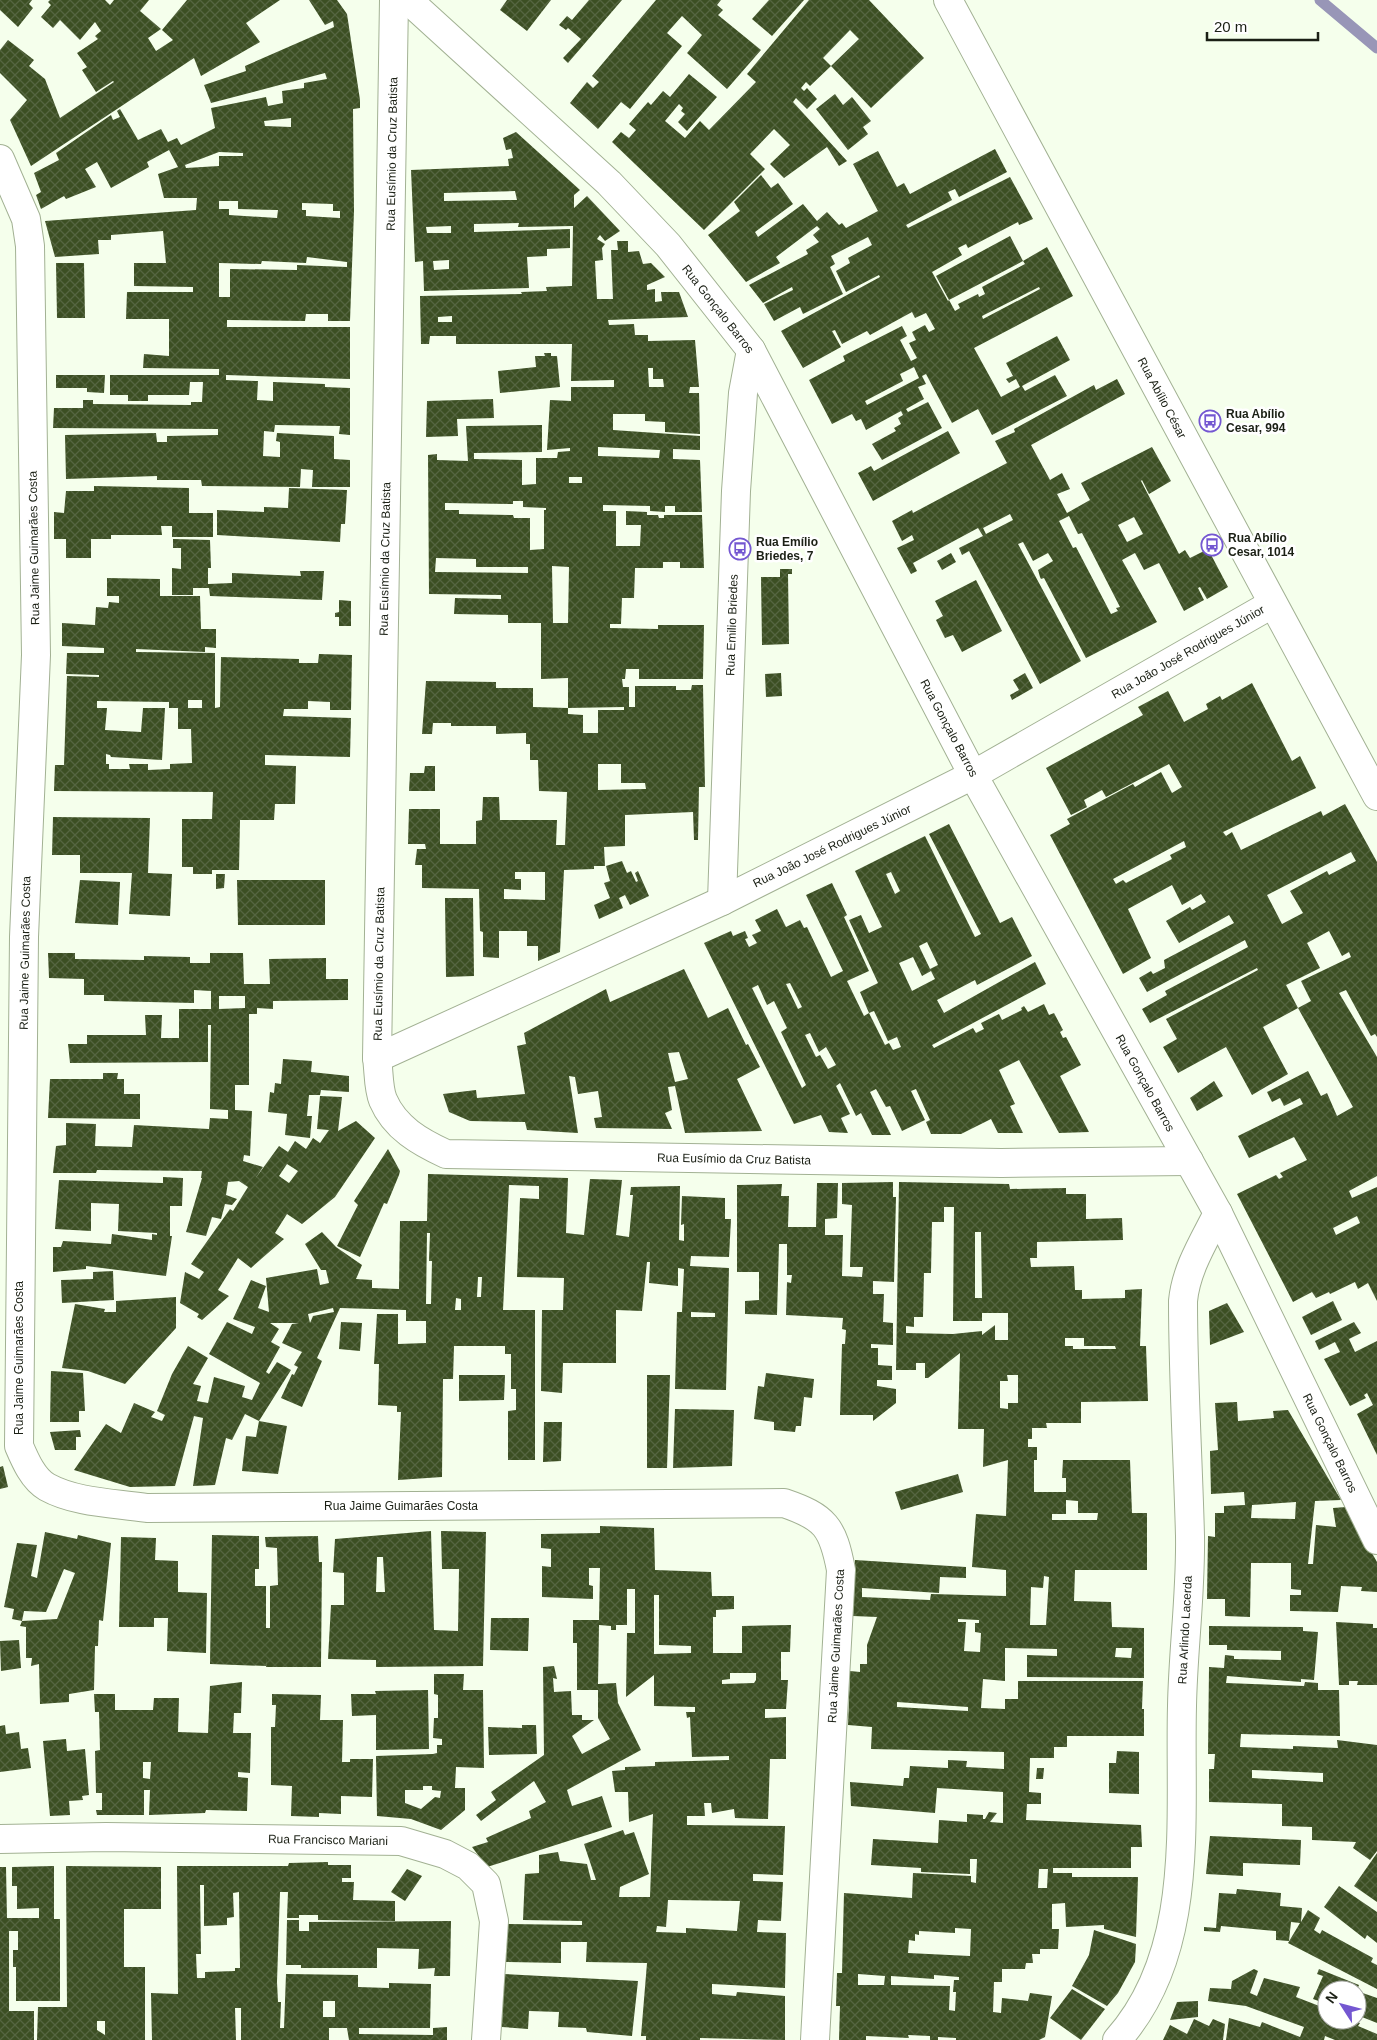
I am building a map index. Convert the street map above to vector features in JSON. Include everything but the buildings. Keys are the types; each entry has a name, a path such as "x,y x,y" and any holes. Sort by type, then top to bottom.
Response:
{"street":[{"name":"Rua Eusímio da Cruz Batista","path":"394,0 377,1058 383,1099 398,1125 429,1146 446,1154 1001,1163 1189,1161"},
{"name":"Rua Gonçalo Barros","path":"408,0 609,183 668,245 751,350 973,775 1218,1213 1377,1540"},
{"name":"Rua Abílio César","path":"947,5 1377,796"},
{"name":"Rua Jaime Guimarães Costa","path":"0,159 26,219 30,246 36,655 24,937 19,1446 29,1468 46,1487 72,1497 147,1508 784,1503 808,1512 826,1526 836,1547 840,1570 815,2040"},
{"name":"Rua Emilio Briedes","path":"722,900 736,491 741,410 751,350"},
{"name":"Rua João José Rodrigues Júnior","path":"377,1058 722,900 973,775 1272,604"},
{"name":"Rua Arlindo Lacerda","path":"1117,2040 1142,2006 1155,1980 1173,1917 1179,1852 1182,1705 1190,1538 1183,1301 1184,1290 1192,1263 1218,1213"},
{"name":"Rua Francisco Mariani","path":"0,1839 106,1837 401,1841 445,1854 468,1866 486,1884 491,1902 494,1921 486,2040"}],"waterway":[{"path":"1320,0 1377,48"}],"place":[{"name":"Rua Abílio Cesar, 994","path":"1210,421"},
{"name":"Rua Abílio Cesar, 1014","path":"1212,545"},
{"name":"Rua Emílio Briedes, 7","path":"740,549"}]}
